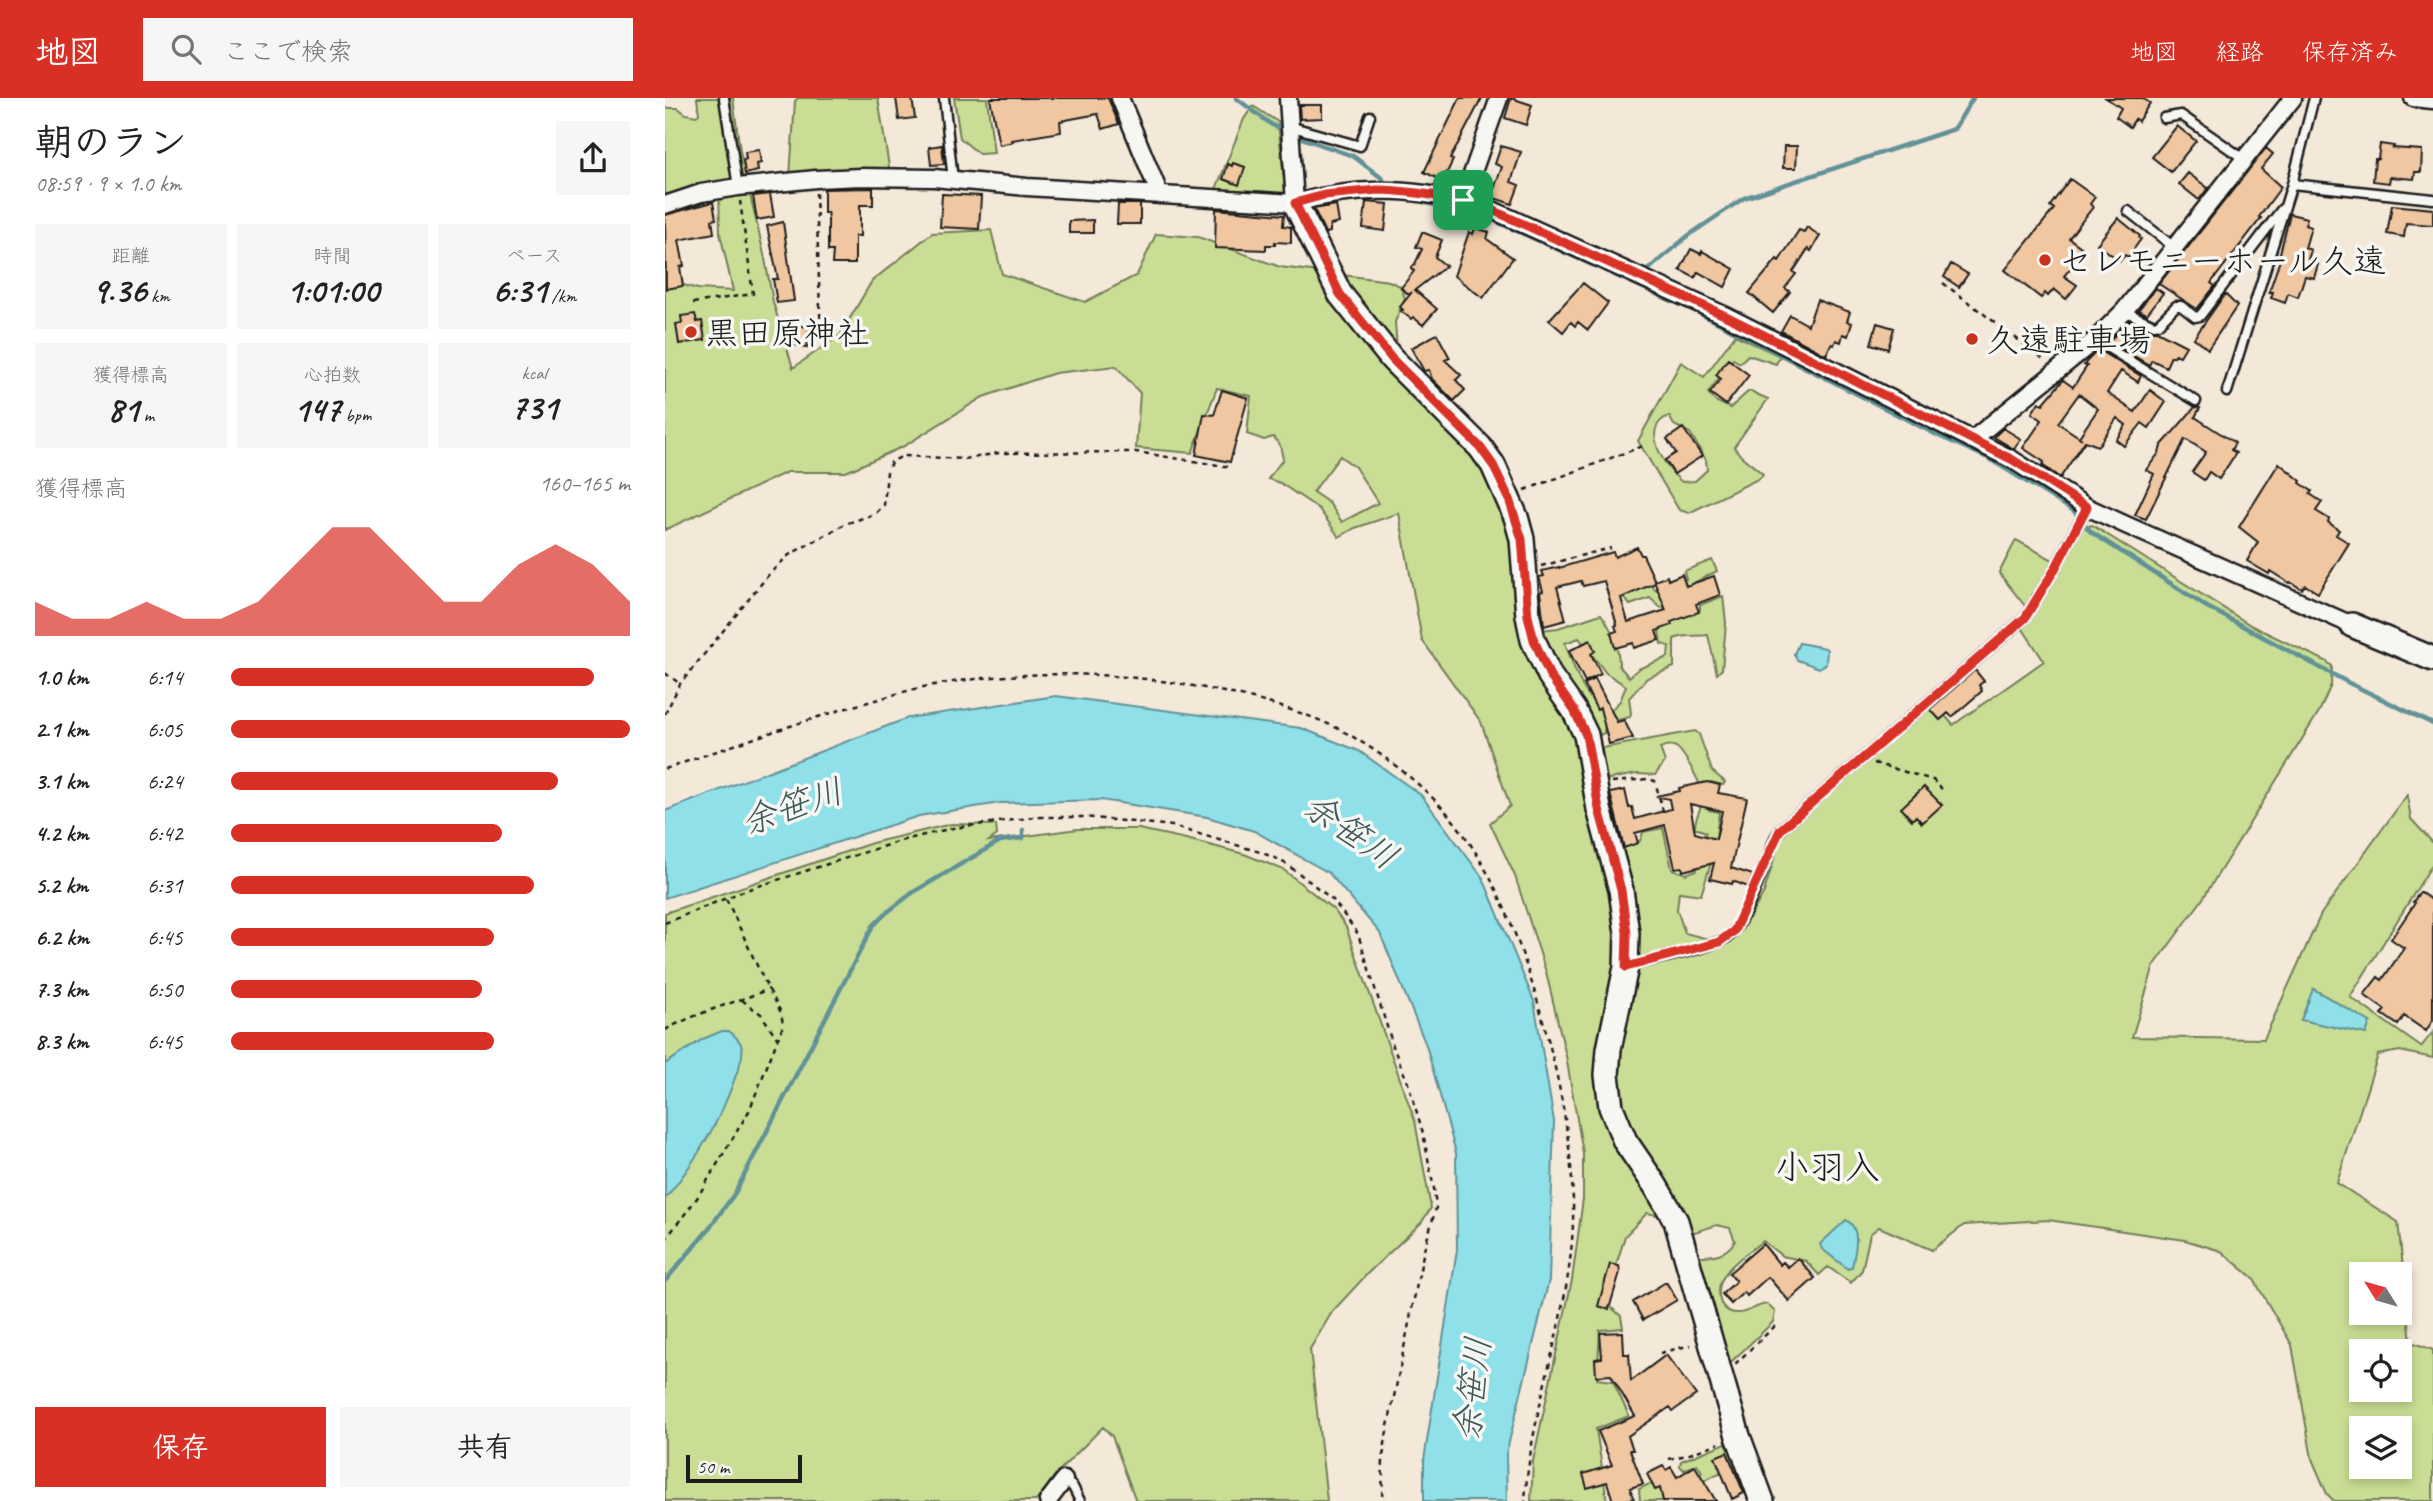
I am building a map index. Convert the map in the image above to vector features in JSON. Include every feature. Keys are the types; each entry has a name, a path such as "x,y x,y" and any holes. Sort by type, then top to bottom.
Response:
{"street":[{"path":"1120,98 1160,195"},
{"path":"1288,98 1295,203 1340,294 1392,359 1480,447 1493,465 1508,496 1522,539 1528,616 1534,640 1550,676 1574,710 1586,735 1595,786 1621,890 1627,933 1626,967 1609,1049 1607,1075 1611,1107 1625,1141 1676,1221 1738,1436 1762,1501"},
{"path":"1463,200 1499,98"},
{"path":"1972,440 2095,340 2124,311 2293,98"},
{"path":"2413,98 2433,100"},
{"path":"665,205 701,193 738,187 861,177 953,180 1295,203 1324,195 1378,190 1413,191 1463,200 1488,208 1724,315 2013,460 2087,507 2433,659"},
{"path":"1048,1501 1064,1480"}],"lane":[{"path":"724,98 738,187"},
{"path":"944,98 953,180"},
{"path":"2227,392 2292,184 2314,98"},
{"path":"2164,118 2181,115 2244,159"},
{"path":"1289,126 1360,146 1370,116"},
{"path":"2292,184 2433,199"},
{"path":"2124,311 2154,325 2176,306 2181,306 2195,317 2200,316 2285,206"},
{"path":"2128,211 2175,248"},
{"path":"2095,340 2196,401"},
{"path":"1626,967 1719,942 1734,931 1780,830 2025,618 2055,569 2087,507"},
{"path":"1064,1480 1073,1487 1080,1501"}],"path":[{"path":"816,179 821,339"},
{"path":"694,303 753,294 738,187"},
{"path":"1943,283 2057,370"},
{"path":"1508,496 1646,445"},
{"path":"665,714 680,684 769,573 789,555 845,524 875,514 884,505 887,472 891,462 903,456 964,459 1010,453 1136,452 1231,467"},
{"path":"1524,570 1611,548"},
{"path":"665,673 680,684"},
{"path":"665,769 822,716 934,685 973,679 1087,674 1178,683 1287,709 1357,738 1406,774 1453,821 1474,849 1496,890 1525,961 1554,1063 1565,1114 1573,1206 1567,1280 1531,1446 1525,1501"},
{"path":"1860,759 1933,780 1943,789"},
{"path":"1595,786 1622,780 1655,781 1663,811"},
{"path":"665,923 769,882 923,834 1036,817 1128,820 1173,827 1243,846 1280,860 1318,886 1333,900 1358,934 1423,1133 1436,1208 1424,1250 1387,1431 1383,1457 1382,1501"},
{"path":"665,1240 697,1198 749,1111 783,1026 782,1013 726,899"},
{"path":"665,1030 711,1009 769,989"},
{"path":"742,1000 761,1014 778,1040"},
{"path":"1721,1377 1776,1325"},
{"path":"1660,1353 1711,1339"},
{"path":"1669,1459 1738,1436"}],"green space":[{"path":"697,98 733,98 740,151 773,302 793,368 840,335 872,281 932,233 991,230 1002,274 1085,302 1137,275 1156,234 1198,237 1280,267 1389,281 1400,286 1405,298 1395,322 1398,361 1472,445 1508,511 1525,632 1558,628 1601,614 1614,638 1619,666 1629,677 1638,669 1668,657 1669,646 1661,644 1659,631 1671,619 1667,609 1660,607 1650,598 1630,605 1623,596 1650,582 1655,590 1686,579 1684,571 1712,560 1717,571 1686,587 1682,616 1700,610 1700,605 1723,596 1726,623 1722,669 1717,674 1708,635 1674,639 1674,667 1647,678 1629,698 1630,717 1605,723 1604,733 1598,736 1592,733 1602,835 1628,845 1640,841 1643,832 1663,828 1672,869 1686,874 1697,870 1706,832 1695,828 1703,796 1688,762 1676,747 1666,746 1660,748 1665,762 1655,775 1637,774 1603,780 1597,749 1695,731 1699,734 1712,771 1725,782 1723,785 1711,782 1707,806 1709,810 1719,812 1714,853 1701,895 1679,892 1677,910 1685,933 1708,939 1722,935 1750,917 1764,892 1779,843 1794,821 1933,702 1953,725 2044,661 2021,626 2037,609 2079,529 2092,525 2252,626 2326,661 2332,666 2331,685 2320,710 2202,900 2154,966 2132,1037 2264,1039 2321,914 2407,795 2411,819 2433,843 2433,863 2350,997 2421,1047 2433,1032 2433,1058 2400,1051 2378,1055 2337,1183 2398,1222 2402,1262 2349,1262 2349,1325 2409,1325 2411,1339 2349,1339 2349,1402 2412,1402 2412,1342 2433,1350 2433,1501 2334,1501 2327,1494 2312,1459 2292,1345 2253,1278 2221,1251 2185,1240 2048,1220 1964,1225 1932,1250 1879,1227 1870,1234 1862,1270 1851,1283 1828,1267 1819,1275 1806,1261 1782,1256 1763,1241 1726,1273 1719,1291 1720,1300 1726,1309 1736,1313 1767,1304 1775,1312 1773,1322 1729,1364 1693,1256 1711,1255 1727,1250 1735,1241 1730,1228 1717,1225 1688,1234 1681,1220 1647,1213 1625,1236 1605,1302 1621,1316 1623,1328 1600,1330 1597,1379 1613,1381 1629,1416 1596,1429 1607,1501 1531,1501 1533,1461 1572,1280 1583,1199 1583,1153 1566,1056 1546,972 1515,876 1490,823 1510,806 1481,722 1422,640 1399,513 1355,528 1339,537 1319,509 1280,483 1268,479 1283,459 1280,445 1273,437 1264,440 1247,434 1251,396 1217,388 1192,453 1136,448 1140,393 1116,366 1055,373 983,397 904,446 846,472 787,472 665,530 665,261 672,282 698,289 733,291 720,233 719,185 667,195 665,192 665,108 678,108 686,114 699,114","holes":["1340,456 1355,467 1378,503 1342,522 1329,503 1313,492","1579,638 1606,673 1626,686 1620,701 1611,710 1601,707 1587,693 1565,643","2314,989 2369,1022 2301,1020"]},
{"path":"798,98 878,98 890,173 790,177 795,101"},
{"path":"954,98 987,98 994,153 979,154 960,138"},
{"path":"1253,106 1278,122 1286,198 1214,194 1244,119"},
{"path":"1735,335 1780,356 1776,364 1748,355 1740,363 1733,359 1708,393 1715,401 1730,408 1749,391 1768,399 1734,447 1763,474 1760,478 1689,513 1679,510 1638,441 1681,362 1704,377","holes":["1669,416 1674,425 1690,433 1706,460 1707,470 1695,481 1682,482 1675,476 1658,448 1655,438 1660,421"]},
{"path":"2016,540 2053,560 2044,583 2025,606 1999,573"},
{"path":"951,824 996,825 997,835 989,841 1078,829 1139,829 1244,854 1284,870 1334,910 1346,927 1415,1121 1431,1208 1421,1223 1369,1272 1332,1312 1310,1349 1327,1501 1136,1501 1112,1436 1103,1427 1056,1474 1036,1501 665,1501 665,913 872,843"},
{"path":"1726,1443 1732,1444 1738,1464 1662,1501 1640,1501 1639,1489 1649,1484 1668,1492 1702,1472 1697,1464 1684,1470 1680,1466 1681,1461"}],"water":[{"path":"1799,643 1825,648 1826,664 1819,668 1797,660 1794,654"},
{"name":"余笹川","path":"1056,696 1301,728 1359,751 1421,795 1483,878 1534,1001 1554,1121 1549,1280 1506,1454 1507,1501 1424,1501 1424,1460 1457,1250 1456,1153 1426,1045 1380,933 1329,873 1254,831 1207,817 1101,800 1000,803 919,816 665,898 665,811 908,718"},
{"path":"2313,989 2370,1022 2366,1034 2301,1020"},
{"path":"729,1031 740,1043 740,1065 723,1108 706,1140 665,1199 665,1064 703,1039"},
{"path":"1846,1220 1856,1234 1855,1254 1852,1267 1848,1269 1822,1249 1820,1244"}],"building":[{"path":"896,98 912,98 915,118 899,120"},
{"path":"990,98 1108,98 1119,124 1103,129 1098,114 1060,121 1061,132 1012,140 1013,142 999,145"},
{"path":"1460,98 1482,98 1450,159 1453,160 1443,181 1424,172"},
{"path":"1511,98 1532,105 1526,125 1505,118"},
{"path":"2106,98 2142,98 2150,103 2138,121 2135,119 2130,127 2116,117 2121,108"},
{"path":"1299,105 1322,105 1322,118 1300,119"},
{"path":"2177,126 2196,141 2171,172 2152,157"},
{"path":"2380,144 2394,146 2393,148 2422,150 2421,172 2415,172 2414,179 2390,177 2389,183 2373,181 2375,159 2378,159"},
{"path":"942,145 944,164 931,165 929,147"},
{"path":"1501,146 1521,152 1511,182 1519,185 1512,204 1491,197 1502,167 1495,164"},
{"path":"1784,146 1797,146 1796,168 1783,168"},
{"path":"2266,148 2273,154 2261,169 2281,187 2259,217 2261,218 2211,283 2215,286 2197,309 2159,284"},
{"path":"759,150 761,163 757,164 758,171 745,174 745,152"},
{"path":"1233,163 1245,167 1239,185 1223,179 1228,164 1232,166"},
{"path":"2188,173 2208,188 2199,200 2179,184"},
{"name":"セレモニーホール久遠","path":"2070,179 2095,197 2090,204 2093,207 2069,238 2085,250 2064,276 2077,285 2066,299 2054,289 2048,296 2045,293 2041,298 2005,270 2054,209 2050,206"},
{"path":"873,188 873,205 860,205 860,236 855,236 855,264 832,264 833,251 828,251 828,213 824,213 824,189"},
{"path":"770,194 774,217 757,220 753,196"},
{"path":"942,194 981,196 979,229 940,227"},
{"path":"713,202 716,219 712,220 714,233 679,240 684,266 680,267 683,286 666,289 665,215"},
{"path":"1366,202 1388,204 1385,231 1363,228"},
{"path":"1118,204 1140,204 1140,224 1117,224"},
{"path":"1336,205 1339,223 1330,225 1330,232 1325,233 1314,209"},
{"path":"2392,205 2433,209 2433,225 2406,223 2404,237 2387,234"},
{"path":"1216,209 1284,215 1283,226 1291,227 1291,243 1275,242 1275,245 1266,245 1266,250 1215,248"},
{"path":"2290,214 2307,218 2305,225 2311,227 2305,248 2311,250 2308,260 2318,264 2314,278 2305,276 2298,297 2288,293 2285,303 2271,298 2273,292 2269,292 2281,257"},
{"path":"2118,218 2141,239 2128,257 2125,255 2120,261 2097,244"},
{"path":"1093,220 1093,233 1069,233 1069,221"},
{"path":"783,222 794,301 777,303 773,279 778,279 767,226"},
{"path":"1807,227 1820,236 1793,272 1796,274 1785,288 1790,292 1773,313 1749,293 1777,259 1779,261 1799,230 1804,232"},
{"path":"1475,228 1489,232 1487,239 1513,258 1483,298 1454,276 1469,232 1473,234"},
{"path":"1422,232 1442,240 1435,257 1446,266 1415,290 1437,309 1423,325 1413,317 1411,319 1400,307 1412,292 1409,295 1401,288 1414,271 1411,268 1422,249 1416,247"},
{"path":"1691,249 1701,254 1702,251 1734,269 1725,287 1698,272 1695,278 1680,270"},
{"path":"1951,264 1968,274 1959,287 1944,277"},
{"path":"1583,283 1608,303 1588,330 1578,322 1575,326 1571,322 1563,332 1549,320"},
{"path":"2156,288 2163,293 2147,314 2138,310"},
{"path":"2225,294 2237,306 2208,349 2194,338"},
{"path":"1817,300 1850,312 1847,321 1852,323 1848,336 1843,334 1841,342 1836,340 1834,345 1831,344 1826,355 1781,331 1790,315 1808,325"},
{"name":"黒田原神社","path":"695,314 697,322 702,321 705,340 679,344 676,324 682,323 681,316"},
{"path":"2129,321 2186,346 2180,356 2171,356 2166,367 2152,360 2149,365 2109,341"},
{"path":"1877,323 1894,328 1888,349 1871,344"},
{"path":"787,324 809,327 807,347 785,344"},
{"path":"1437,334 1450,358 1445,360 1461,375 1456,380 1465,390 1454,401 1432,379 1429,370 1424,371 1411,348"},
{"path":"2100,351 2141,376 2138,382 2121,371 2107,393 2135,412 2150,390 2166,402 2149,428 2142,423 2124,446 2116,440 2126,425 2117,418 2098,446 2085,441 2060,478 2042,465 2044,462 2023,448 2042,420 2032,413 2039,402 2043,404 2063,380 2073,387 2087,366 2084,365 2095,353 2098,355","holes":["2079,394 2098,409 2079,437 2058,423"]},
{"path":"1728,359 1749,375 1726,405 1710,393 1721,379 1716,375"},
{"path":"1222,390 1248,398 1230,462 1196,455 1204,414 1214,415"},
{"path":"2195,407 2200,408 2195,417 2235,443 2231,450 2236,453 2219,479 2209,472 2204,480 2192,472 2206,452 2185,439 2146,519 2135,515 2154,474 2146,470 2161,446"},
{"path":"1683,428 1702,456 1674,474 1665,460 1676,453 1667,439"},
{"path":"2003,428 2021,439 2014,449 1994,437"},
{"path":"2279,463 2312,491 2310,494 2322,502 2316,511 2329,519 2328,522 2339,530 2336,535 2349,543 2318,593 2305,585 2302,589 2247,561 2258,542 2239,527"},
{"path":"1637,547 1655,581 1667,576 1668,580 1682,574 1686,586 1714,576 1720,595 1696,604 1699,612 1671,622 1672,625 1656,631 1659,640 1634,648 1633,643 1615,648 1611,633 1617,631 1617,625 1604,581 1583,586 1581,581 1557,587 1566,620 1544,626 1540,592 1543,591 1539,577 1544,576 1542,571 1613,552 1615,557","holes":["1655,583 1666,610 1628,622 1621,598"]},
{"path":"1590,640 1595,651 1591,654 1601,674 1585,682 1569,651"},
{"path":"1975,670 1984,681 1979,685 1982,691 1952,717 1948,713 1940,720 1930,709"},
{"path":"1595,679 1617,722 1624,720 1633,738 1609,744 1600,708 1597,710 1584,684"},
{"path":"1707,782 1720,785 1718,793 1747,798 1731,868 1753,875 1748,887 1733,881 1732,884 1710,879 1714,863 1683,871 1682,867 1675,868 1665,825 1635,833 1638,843 1624,848 1610,793 1625,790 1635,819 1671,809 1669,799 1656,796 1680,791 1679,788","holes":["1690,804 1722,811 1716,839 1695,833"]},
{"path":"1924,787 1942,805 1922,823 1916,816 1912,820 1901,808"},
{"path":"2420,892 2433,901 2433,1020 2426,1031 2404,1016 2398,1025 2382,1014 2385,1010 2364,995 2378,977 2382,980 2404,948 2391,939"},
{"path":"1763,1244 1780,1265 1783,1262 1788,1267 1798,1258 1815,1278 1789,1301 1768,1277 1747,1296 1744,1292 1731,1304 1722,1294 1736,1281 1729,1273"},
{"path":"1610,1264 1619,1266 1620,1272 1609,1309 1598,1306"},
{"path":"1666,1282 1677,1300 1643,1320 1633,1302"},
{"path":"1623,1332 1624,1354 1629,1354 1631,1381 1666,1355 1696,1395 1673,1411 1670,1407 1628,1436 1633,1450 1630,1450 1643,1484 1630,1488 1634,1499 1613,1501 1607,1482 1587,1488 1583,1474 1612,1465 1598,1431 1635,1416 1611,1375 1596,1376 1595,1359 1602,1358 1600,1333"},
{"path":"1727,1452 1744,1493 1732,1499 1715,1457"},
{"path":"1663,1466 1666,1470 1671,1467 1677,1477 1695,1466 1716,1501 1663,1501 1660,1488 1655,1490 1647,1474"}],"waterway":[{"path":"1236,98 1272,125 1288,132"},
{"path":"1643,274 1689,235 1744,198 1954,129 1973,98"},
{"path":"1296,136 1353,156 1383,179"},
{"path":"1423,202 1488,218 1699,313 1939,436 1988,458 2074,511 2091,532 2207,607 2349,683 2433,724"},
{"path":"665,1281 735,1193 873,926 912,893 1000,841 1023,838 1023,830"}],"place":[{"name":"セレモニーホール久遠","path":"2045,260"},
{"name":"黒田原神社","path":"691,332"},
{"name":"久遠駐車場","path":"1972,339"}],"district":[{"name":"小羽入","path":"1827,1167"}],"route":[{"path":"1378,190 1413,191 1463,200 1488,208 1724,315 2013,460 2087,507 2033,607 2017,627 1780,830 1734,931 1719,942 1626,967 1627,933 1621,890 1599,809 1586,735 1574,710 1550,676 1534,640 1528,616 1522,539 1508,496 1493,465 1480,447 1392,359 1340,294 1295,203 1324,195 1378,190"}]}
